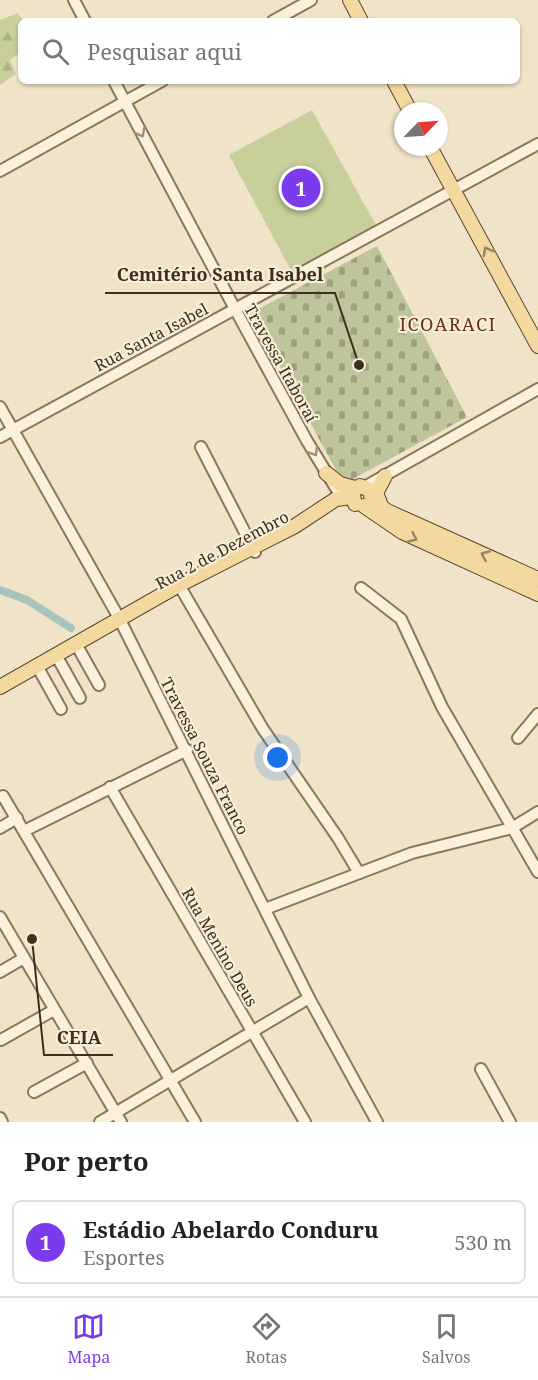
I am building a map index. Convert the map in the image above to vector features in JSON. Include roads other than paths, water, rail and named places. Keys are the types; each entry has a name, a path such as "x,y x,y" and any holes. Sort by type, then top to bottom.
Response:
{"main road":[{"path":"350,0 359,18"},
{"path":"396,84 405,102"},
{"path":"435,156 538,346"},
{"path":"326,473 358,496 387,511 538,579"},
{"path":"385,476 376,493 387,511"},
{"path":"358,496 381,521 538,594"},
{"name":"Rua 2 de Dezembro","path":"0,687 117,621 358,496"}],"street":[{"path":"74,0 83,18"},
{"path":"278,18 311,0"},
{"name":"Travessa Itaboraí","path":"115,84 235,309 326,473"},
{"path":"0,171 157,84"},
{"name":"Rua Santa Isabel","path":"0,436 538,144"},
{"name":"Rua 2 de Dezembro","path":"358,496 385,476 538,389"},
{"name":"Travessa Souza Franco","path":"0,407 187,750 309,998 377,1122"},
{"path":"201,447 254,550"},
{"path":"180,588 263,729 338,838 359,873"},
{"path":"361,588 401,619 442,707 538,872"},
{"path":"76,644 99,685"},
{"path":"56,655 80,698"},
{"path":"37,666 61,709"},
{"path":"518,738 538,714"},
{"path":"24,831 187,750"},
{"name":"Rua Menino Deus","path":"110,787 305,1122"},
{"path":"3,796 195,1122"},
{"path":"265,909 412,853 512,828 538,812"},
{"path":"0,828 17,818"},
{"path":"0,917 118,1118"},
{"path":"0,972 24,958"},
{"path":"100,1122 118,1118 171,1081 309,998"},
{"path":"1,1040 54,1010"},
{"path":"34,1092 87,1063"},
{"path":"481,1069 510,1122"},
{"path":"0,1118 2,1122"}],"waterway":[{"path":"0,590 27,600 71,628"}],"place":[{"name":"Estádio Abelardo Conduru","path":"301,188"},
{"name":"Cemitério Santa Isabel","path":"359,365"},
{"name":"CEIA","path":"32,939"}],"district":[{"name":"ICOARACI","path":"448,325"}]}
